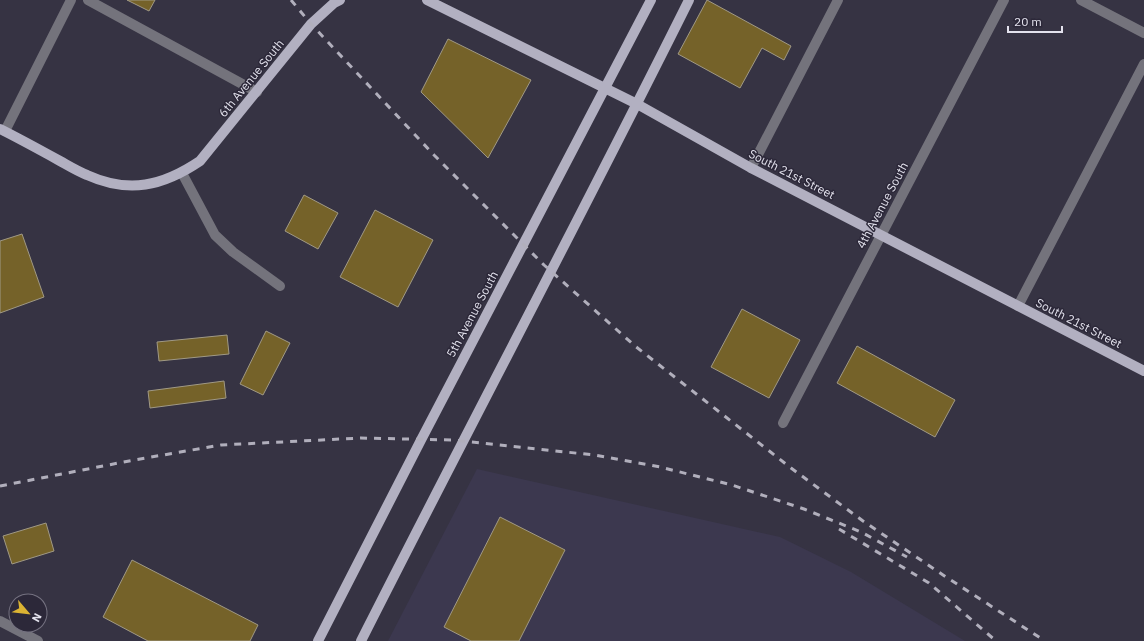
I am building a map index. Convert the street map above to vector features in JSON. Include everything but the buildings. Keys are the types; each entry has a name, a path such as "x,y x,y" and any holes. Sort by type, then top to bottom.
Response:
{"main road":[{"name":"6th Avenue South","path":"2,130 87,176 116,185 142,185 161,182 182,173 200,161 311,24 334,2 340,0"},
{"name":"South 21st Street","path":"427,0 637,104 751,168 1144,371"},
{"name":"5th Avenue South","path":"318,641 424,433 650,0"},
{"path":"361,641 689,0"}],"street":[{"path":"2,130 71,0"},
{"path":"88,0 257,92"},
{"path":"751,168 838,0"},
{"name":"4th Avenue South","path":"783,423 1004,0"},
{"path":"1081,0 1144,33"},
{"path":"1018,306 1144,64"},
{"path":"182,173 215,235 233,252 280,286"},
{"path":"0,621 38,641"}],"shaded area":[{"path":"477,469 780,537 851,572 965,641 388,641"}],"railway":[{"path":"291,0 311,24 434,155 544,265 635,346 791,468 863,521 1045,641"},
{"path":"0,486 221,445 361,438 453,440 594,455 660,467 732,485 804,509 861,532 907,557"},
{"path":"839,529 929,583 996,641"}]}
